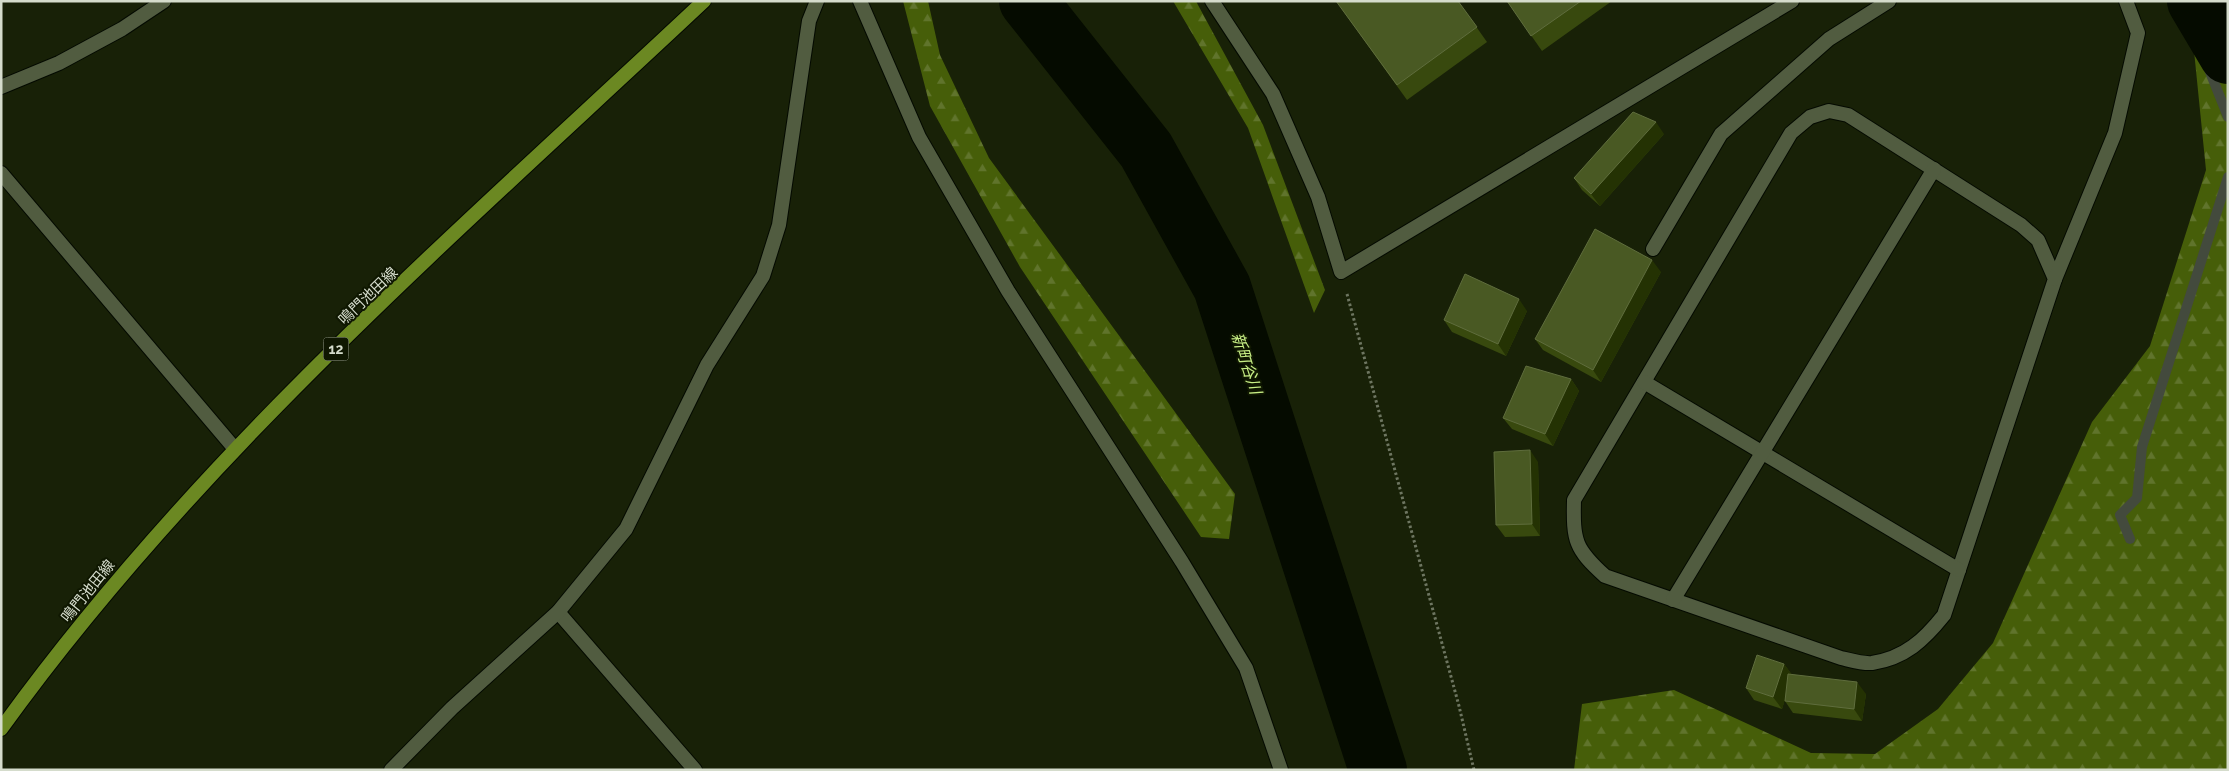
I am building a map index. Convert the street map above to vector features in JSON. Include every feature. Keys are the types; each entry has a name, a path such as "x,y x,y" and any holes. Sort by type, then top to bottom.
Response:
{"main road":[{"name":"鳴門池田線","path":"1,729 122,574 235,449 398,288 704,1"}],"street":[{"path":"1,87 59,63 122,29 164,1"},
{"path":"391,770 452,708 558,612 626,529 707,365 763,276 779,225 809,22 817,1"},
{"path":"860,1 920,137 1008,291 1182,562 1246,668 1281,770"},
{"path":"1212,1 1273,94 1318,197 1341,272 1792,1"},
{"path":"1653,249 1721,134 1829,39 1889,1"},
{"path":"2055,279 2038,240 2021,225 1848,115 1829,110 1810,117 1791,133 1574,500 1573,529 1583,556 1605,576 1841,658 1870,663 1901,655 1925,639 1944,615 2055,279 2115,133 2138,33 2126,1"},
{"path":"1673,600 1934,169"},
{"path":"1,173 235,449"},
{"path":"1644,382 1959,570"},
{"path":"558,612 694,770"}],"path":[{"path":"1341,272 1457,696 1474,770"}],"green space":[{"path":"903,1 928,1 940,55 989,158 1235,494 1229,539 1201,537 1020,267 930,106"},
{"path":"1173,1 1196,1 1263,125 1325,290 1314,313 1248,128"},
{"path":"2189,1 2228,1 2228,770 1574,770 1582,704 1674,690 1811,753 1875,754 1938,709 1993,643 2092,422 2150,346 2206,170"}],"building":[{"path":"1336,1 1458,1 1477,27 1397,85"},
{"path":"1507,1 1581,1 1531,36"},
{"path":"1633,112 1656,122 1591,194 1574,178"},
{"path":"1595,229 1652,260 1593,370 1535,339"},
{"path":"1465,274 1519,299 1498,344 1444,320"},
{"path":"1526,366 1571,379 1545,434 1503,418"},
{"path":"1530,450 1532,524 1496,525 1494,452"},
{"path":"1757,655 1784,664 1773,697 1746,688"},
{"path":"1788,674 1857,682 1854,709 1785,701"}],"waterway":[{"name":"新町谷川","path":"1028,1 1146,150 1222,287 1378,770"},
{"path":"2196,1 2228,55"},
{"path":"2200,9 2198,42 2228,117"},
{"path":"2130,539 2120,515 2137,498 2142,447 2228,177"}]}
